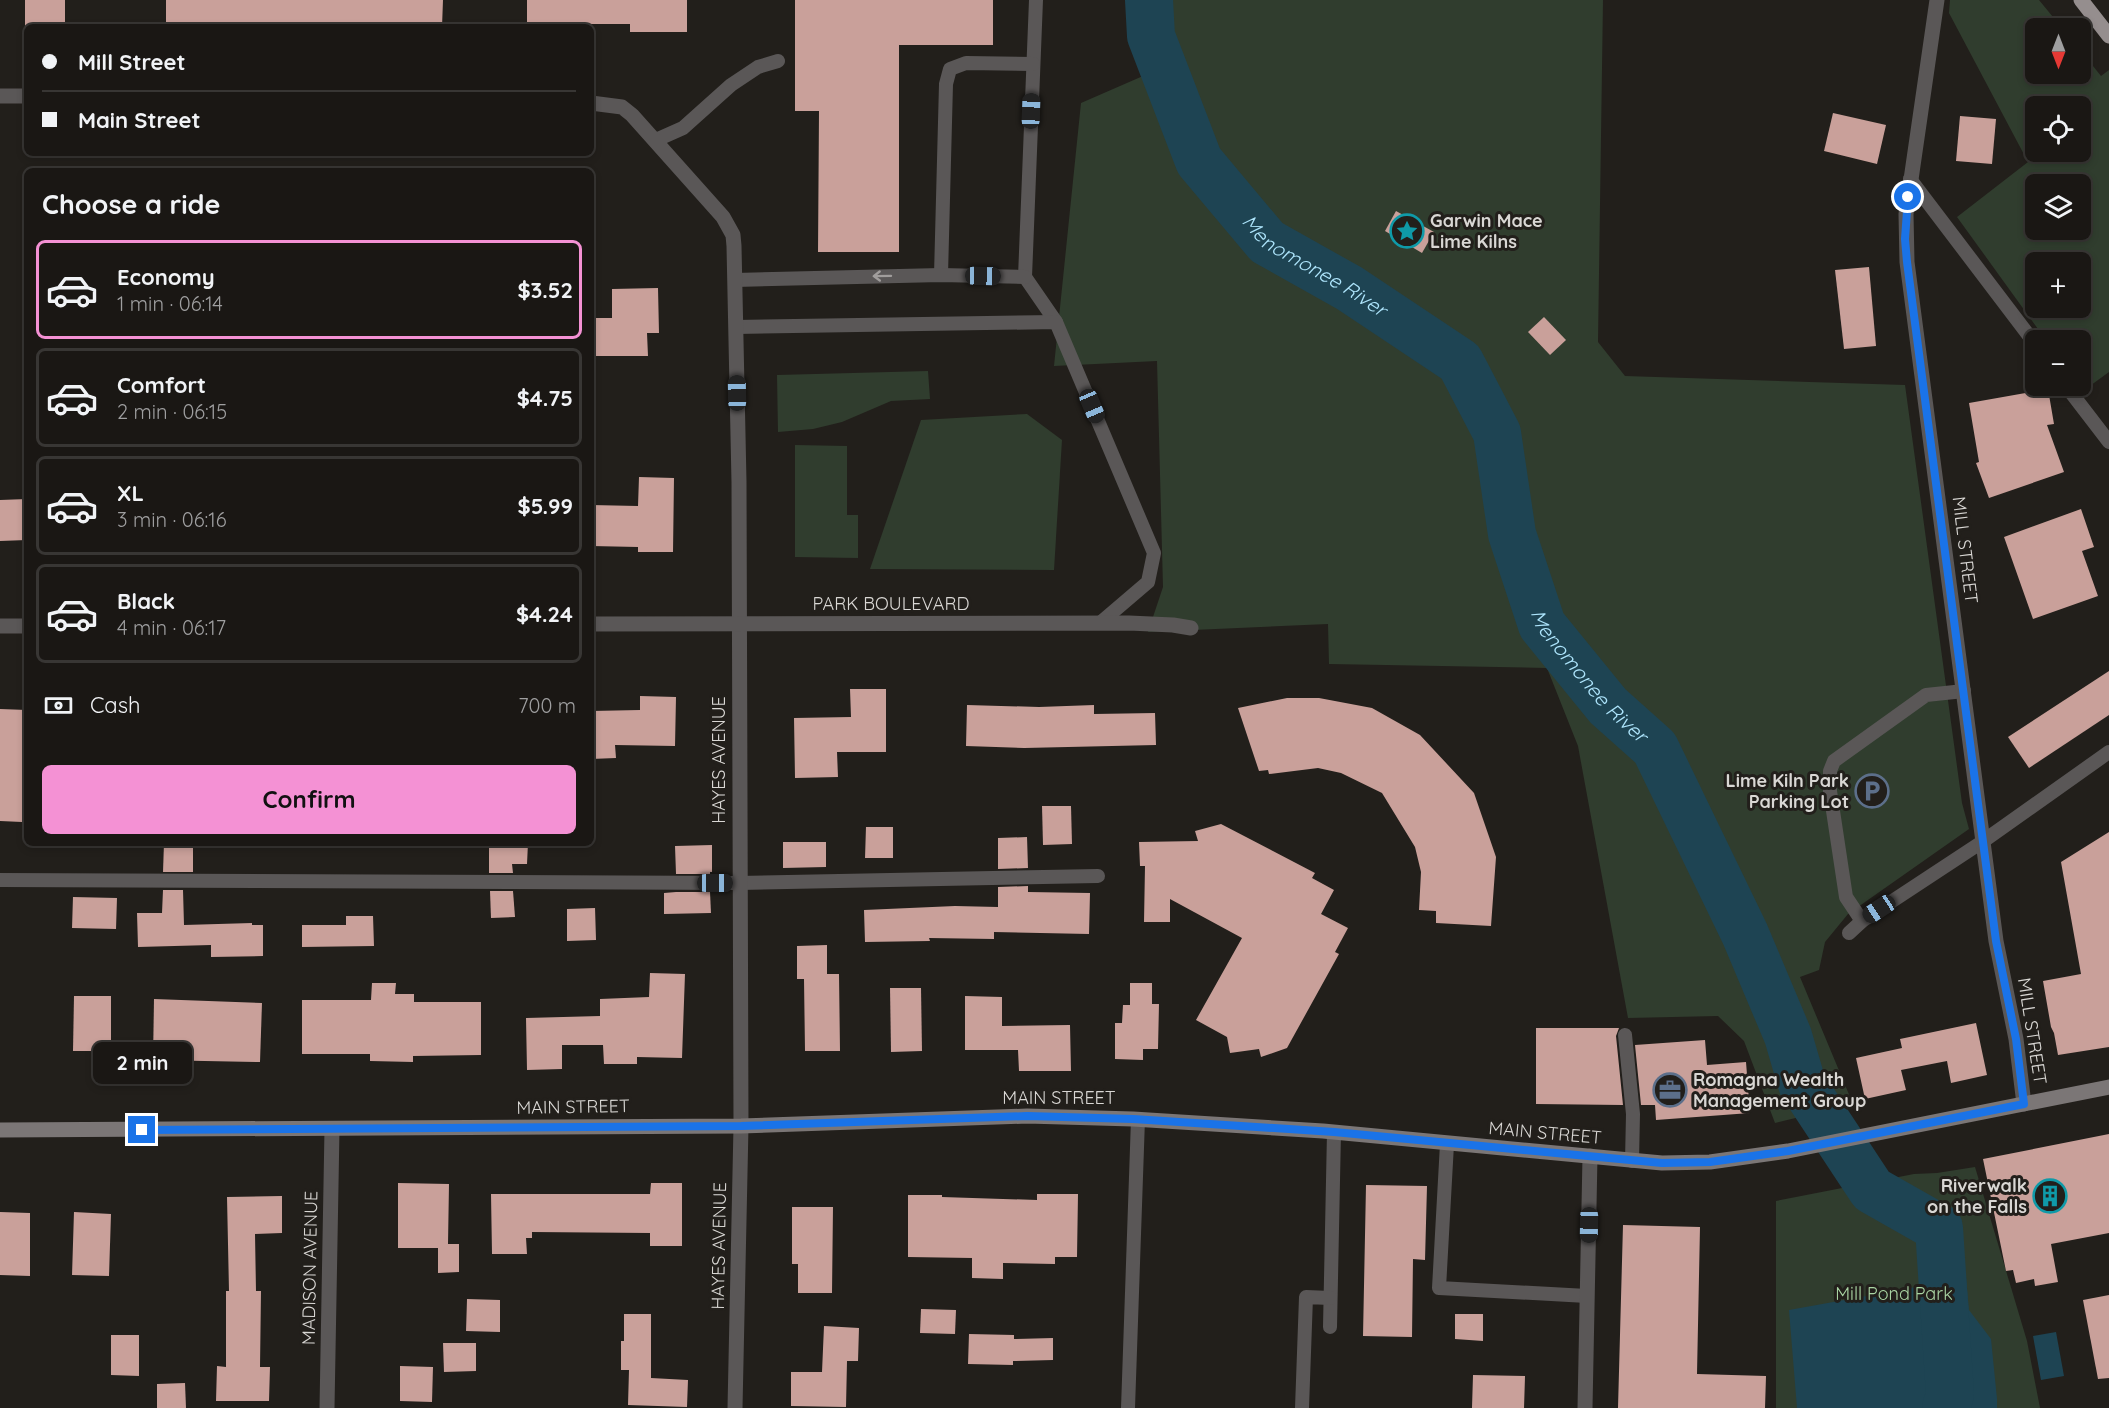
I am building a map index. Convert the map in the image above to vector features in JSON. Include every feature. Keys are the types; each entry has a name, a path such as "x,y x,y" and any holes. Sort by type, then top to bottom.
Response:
{"main road":[{"path":"2081,0 2109,36"},
{"name":"MAIN STREET","path":"0,1130 741,1126 1027,1116 1138,1119 1334,1132 1662,1163 1710,1162 1788,1151 2109,1088"}],"street":[{"name":"MILL STREET","path":"1937,0 1910,179 1906,214 1907,262 1982,842 1996,941 2016,1039 2024,1104"},
{"path":"0,96 24,96"},
{"name":"HAYES AVENUE","path":"594,103 622,107 632,115 723,216 729,226 734,246 739,624 741,1126 735,1408"},
{"name":"PARK BOULEVARD","path":"594,624 1100,623 1173,625 1191,628"},
{"path":"0,626 24,626"},
{"name":"MADISON AVENUE","path":"327,1408 332,1129"},
{"path":"1585,1408 1590,1156"}],"lane":[{"path":"1036,0 1025,277 1056,322 1154,553 1148,582 1100,623"},
{"path":"656,140 683,128 731,85 758,67 778,61"},
{"path":"941,275 946,84 950,69 966,63 1033,64"},
{"path":"1910,179 2025,331"},
{"path":"735,280 941,275 1025,277"},
{"path":"736,327 1056,322"},
{"path":"2074,396 2109,442"},
{"path":"1862,921 1846,897 1830,791 1830,771 1834,761 1926,695 1964,691"},
{"path":"1849,933 1862,921 1982,842 2109,752"},
{"path":"0,880 739,883 1098,876"},
{"path":"1625,1035 1633,1114 1632,1161"},
{"path":"1128,1408 1138,1119"},
{"path":"1330,1327 1334,1132"},
{"path":"1447,1144 1438,1288 1587,1296"},
{"path":"1302,1408 1306,1297 1330,1298"}],"green space":[{"path":"1161,0 1603,0 1598,342 1625,376 1905,385 1962,803 1969,829 1848,914 1825,942 1819,970 1800,977 1853,1104 1775,1123 1744,1041 1718,1016 1628,1018 1578,746 1547,668 1329,664 1328,624 1148,632 1163,587 1157,361 1054,366 1081,103 1182,59 1161,6"},
{"path":"1950,0 2039,0 2054,18 2025,18 2025,84 2091,84 2091,64 2101,76 2109,70 2109,372 2091,385 2091,330 2039,330 2030,318 2091,318 2091,252 2025,252 2025,311 1957,217 2028,162 2091,162 2091,96 2025,96 2025,156 1949,13"},
{"path":"928,371 930,399 891,401 842,422 813,429 778,432 777,375"},
{"path":"1027,414 1062,440 1054,570 870,569 921,420"},
{"path":"795,445 847,446 847,515 858,515 858,558 795,557"},
{"name":"Mill Pond Park","path":"1975,1167 2027,1341 2040,1408 1776,1408 1776,1201 1914,1174"}],"water":[{"path":"1966,1278 1969,1310 1991,1339 1997,1408 1797,1408 1789,1310"},
{"path":"2056,1332 2064,1376 2041,1380 2033,1336"}],"building":[{"path":"25,0 65,0 65,24 25,24"},
{"path":"166,0 443,0 442,24 166,24"},
{"path":"527,0 687,0 687,32 630,32 630,24 527,24"},
{"path":"795,0 993,0 993,45 899,45 899,252 818,252 819,111 795,111"},
{"path":"1833,113 1886,125 1877,164 1824,151"},
{"path":"1960,116 1996,119 1992,164 1956,161"},
{"path":"1396,211 1434,232 1422,253 1385,231"},
{"path":"1869,267 1876,346 1844,349 1835,270"},
{"path":"658,288 659,333 647,333 648,356 594,356 594,318 612,318 612,289"},
{"path":"1544,317 1566,340 1550,355 1528,332"},
{"path":"2025,393 2025,396 2049,396 2054,424 2047,425 2064,472 1989,498 1976,463 1979,462 1969,403"},
{"path":"639,477 674,478 673,552 638,552 638,547 594,546 594,505 638,506"},
{"path":"24,499 24,540 0,541 0,500"},
{"path":"2081,509 2094,547 2082,551 2098,596 2033,619 2004,537"},
{"path":"2109,671 2109,715 2029,768 2008,737"},
{"path":"850,689 886,689 886,752 837,752 838,777 795,778 794,718 851,717"},
{"path":"640,696 676,697 675,746 615,745 616,758 594,759 594,711 640,710"},
{"path":"1287,698 1319,698 1372,708 1420,735 1474,793 1496,857 1491,926 1436,923 1436,911 1419,910 1421,872 1415,847 1382,793 1341,773 1318,768 1269,774 1268,770 1259,771 1238,708"},
{"path":"967,705 1039,707 1094,705 1094,714 1155,713 1156,745 1024,748 966,746"},
{"path":"0,709 24,710 22,822 0,821"},
{"path":"1042,806 1071,806 1072,844 1043,845"},
{"path":"1221,824 1315,873 1312,878 1334,890 1321,914 1348,928 1335,952 1339,954 1287,1048 1261,1057 1259,1049 1230,1053 1227,1037 1196,1020 1242,938 1170,899 1170,922 1144,922 1145,866 1140,866 1139,842 1198,841 1195,831"},
{"path":"866,827 893,827 893,858 865,858"},
{"path":"2109,832 2109,1047 2058,1055 2043,981 2081,974 2061,862"},
{"path":"1027,837 1028,868 998,869 998,838"},
{"path":"783,842 826,842 826,867 783,868"},
{"path":"712,845 712,872 710,874 676,874 675,846"},
{"path":"164,846 193,846 193,872 163,872"},
{"path":"489,846 528,846 527,864 512,864 513,873 489,873"},
{"path":"1028,886 1028,892 1090,893 1089,934 994,932 994,939 929,938 930,941 865,942 864,910 955,906 998,907 998,887"},
{"path":"163,890 183,890 184,925 252,923 252,925 263,925 263,956 211,957 211,945 138,947 137,913 162,913"},
{"path":"490,891 513,891 515,917 491,918"},
{"path":"710,892 711,913 664,914 664,893"},
{"path":"73,897 117,898 116,929 72,928"},
{"path":"595,908 596,940 567,941 567,909"},
{"path":"346,916 373,916 374,946 302,947 302,925 346,925"},
{"path":"827,945 827,974 839,974 840,1051 805,1051 804,979 797,979 797,946"},
{"path":"650,973 685,974 682,1058 637,1057 637,1064 604,1064 603,1045 562,1045 562,1069 527,1070 526,1018 600,1016 600,999 649,997"},
{"path":"372,983 396,983 395,994 414,994 414,1002 481,1002 481,1055 413,1056 413,1062 370,1061 370,1054 302,1054 302,1000 371,1000"},
{"path":"1130,983 1152,983 1152,1004 1159,1004 1158,1049 1143,1049 1143,1060 1115,1059 1115,1023 1122,1023 1123,1005 1130,1005"},
{"path":"890,988 921,988 922,1051 891,1052"},
{"path":"74,996 111,996 111,1051 73,1051"},
{"path":"965,996 1002,997 1002,1026 1070,1025 1071,1071 1019,1071 1018,1050 965,1050"},
{"path":"154,999 262,1003 260,1062 153,1060"},
{"path":"1976,1023 1987,1075 1951,1083 1947,1061 1901,1070 1906,1090 1865,1099 1856,1058 1902,1048 1900,1039"},
{"path":"1536,1028 1619,1028 1616,1036 1623,1105 1536,1104"},
{"path":"1705,1040 1707,1065 1746,1062 1750,1113 1656,1120 1655,1105 1641,1105 1635,1045"},
{"name":"Riverwalk on the Falls","path":"2109,1134 2109,1233 2051,1244 2058,1282 2035,1286 2034,1279 2016,1283 2013,1270 2006,1271 1983,1159"},
{"path":"398,1183 449,1184 448,1244 459,1244 459,1272 438,1273 438,1248 398,1248"},
{"path":"651,1183 682,1183 682,1246 650,1246 650,1233 532,1232 532,1238 526,1238 527,1254 492,1254 491,1194 650,1194"},
{"path":"1366,1185 1427,1186 1425,1260 1413,1259 1412,1337 1363,1336"},
{"path":"1037,1194 1078,1194 1077,1257 1055,1257 1055,1264 1003,1263 1003,1279 972,1278 972,1258 908,1257 908,1195 1037,1200"},
{"path":"282,1196 282,1233 255,1234 256,1291 261,1291 260,1367 270,1367 269,1401 216,1401 217,1366 226,1367 226,1291 229,1291 227,1197"},
{"path":"792,1207 833,1207 832,1293 798,1293 798,1264 792,1264"},
{"path":"0,1212 30,1213 30,1276 0,1275"},
{"path":"74,1212 111,1214 109,1276 72,1275"},
{"path":"1623,1225 1700,1227 1697,1374 1766,1376 1765,1408 1618,1408"},
{"path":"2109,1295 2109,1378 2098,1379 2083,1300"},
{"path":"467,1299 500,1300 500,1332 466,1331"},
{"path":"921,1309 956,1310 955,1334 920,1333"},
{"path":"624,1314 651,1314 651,1378 688,1380 687,1407 628,1405 629,1370 621,1370"},
{"path":"1455,1314 1483,1314 1483,1341 1455,1339"},
{"path":"824,1326 859,1328 858,1361 847,1361 846,1407 791,1406 791,1372 822,1372"},
{"path":"969,1334 1014,1335 1014,1339 1053,1338 1053,1360 1013,1361 1013,1365 968,1364"},
{"path":"111,1335 139,1335 139,1376 111,1375"},
{"path":"443,1343 476,1343 476,1371 444,1372"},
{"path":"400,1366 433,1367 432,1402 400,1401"},
{"path":"1473,1375 1525,1376 1524,1408 1472,1408"},
{"path":"185,1383 186,1408 157,1408 157,1384"}],"waterway":[{"name":"Menomonee River","path":"1149,0 1151,36 1199,161 1267,242 1349,288 1460,362 1497,433 1512,534 1542,625 1608,706 1655,748 1745,934 1788,1036 1802,1084 1872,1190 1939,1228 1950,1394 1946,1408"}],"place":[{"name":"Garwin Mace Lime Kilns","path":"1407,231"},
{"name":"Lime Kiln Park Parking Lot","path":"1872,791"},
{"name":"Romagna Wealth Management Group","path":"1670,1090"},
{"name":"Riverwalk on the Falls","path":"2050,1196"}],"route":[{"path":"142,1130 741,1126 1027,1116 1133,1119 1334,1132 1662,1163 1710,1162 1788,1151 2024,1104 2016,1039 1996,941 1982,842 1922,363 1907,262 1905,239 1908,197"}]}
